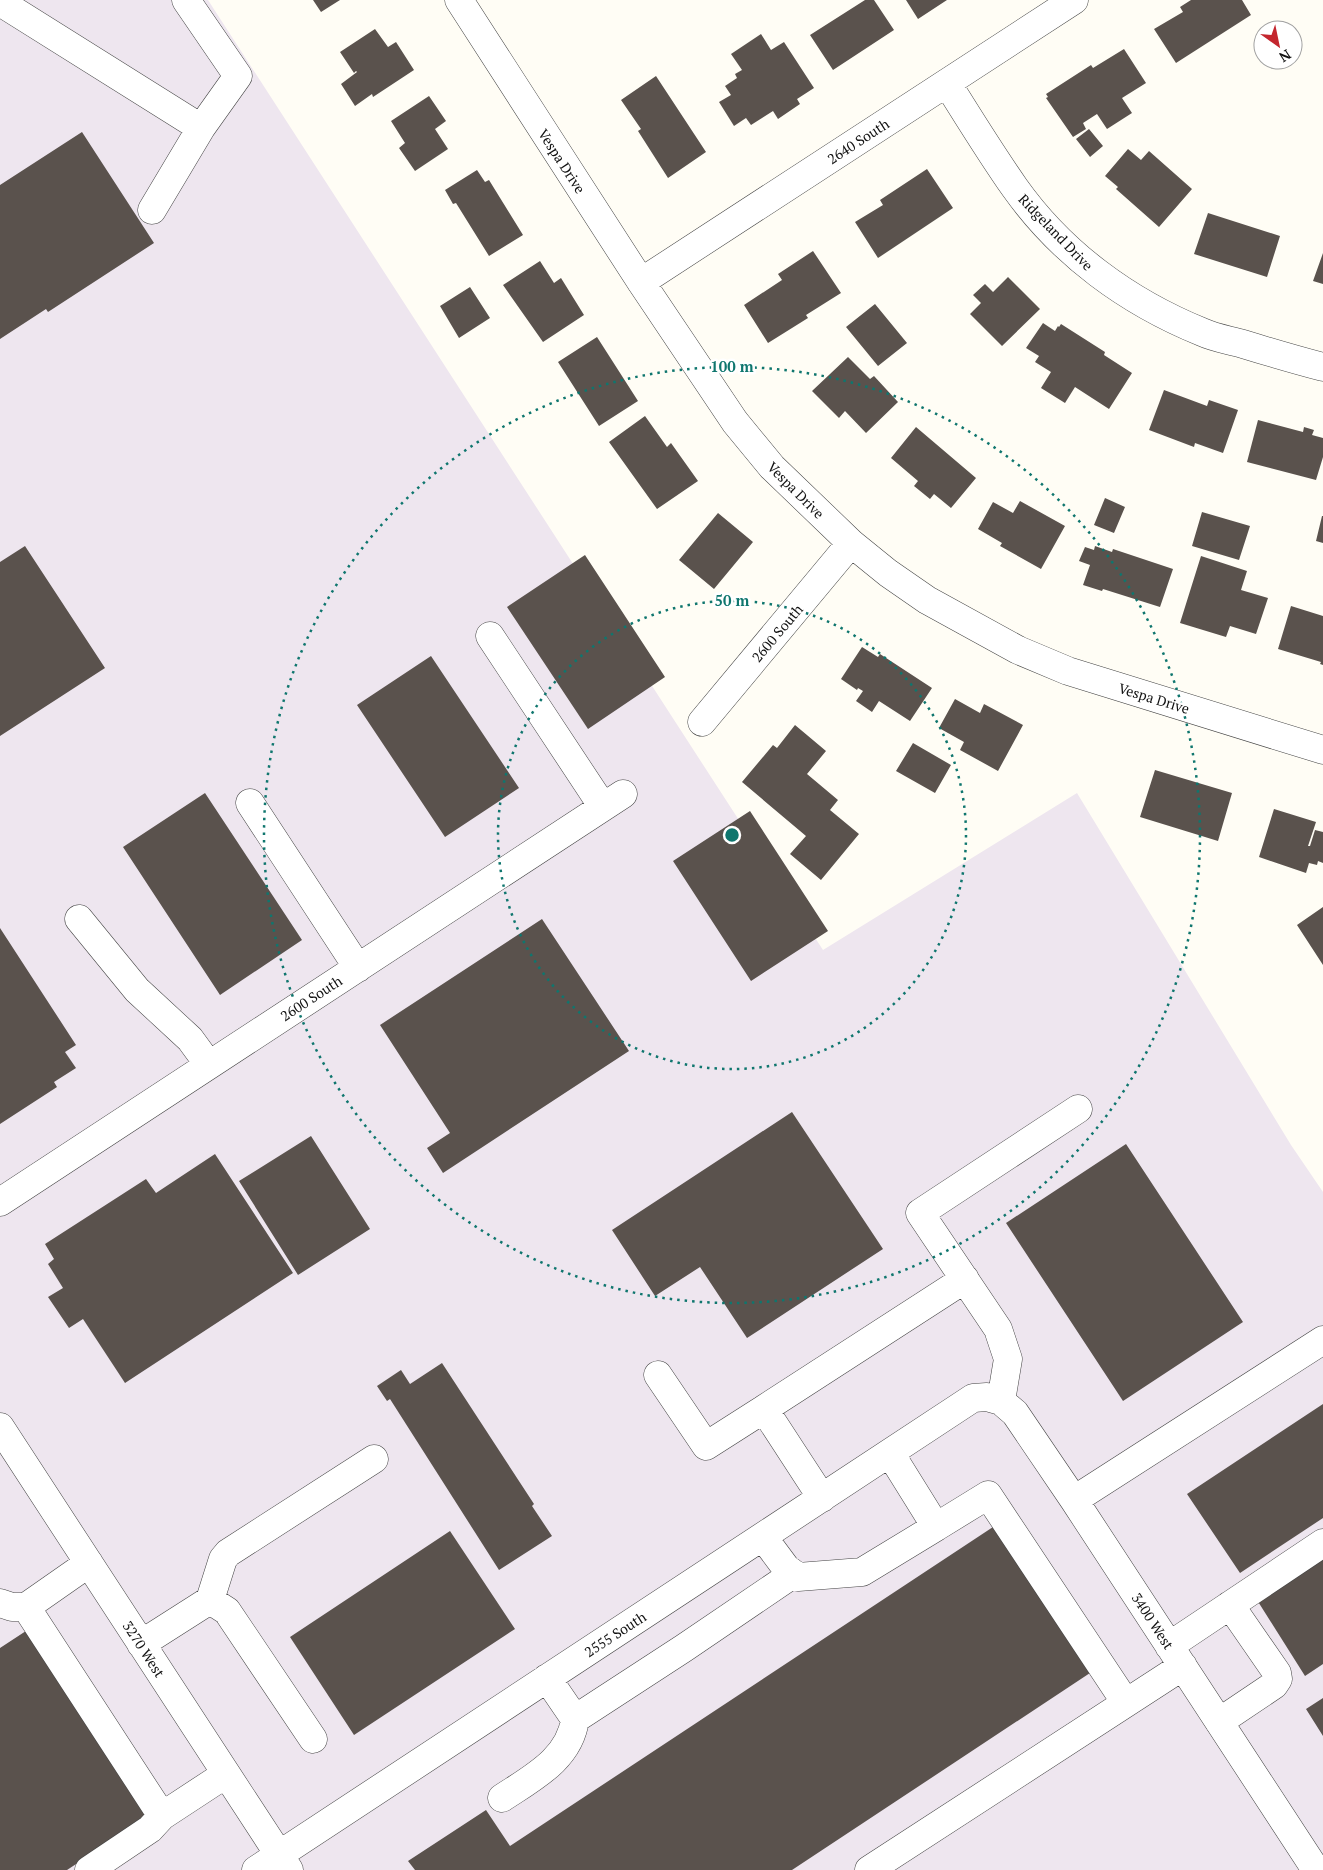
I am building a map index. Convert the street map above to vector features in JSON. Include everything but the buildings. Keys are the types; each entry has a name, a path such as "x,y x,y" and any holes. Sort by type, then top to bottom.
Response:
{"street":[{"path":"152,210 201,128 238,76 186,0"},
{"name":"Vespa Drive","path":"459,0 641,282 735,422 772,467 851,543 888,573 927,600 1018,650 1068,671 1323,750"},
{"name":"2640 South","path":"641,282 1074,0"},
{"path":"0,2 201,128"},
{"name":"Ridgeland Drive","path":"947,83 1015,189 1063,243 1096,272 1128,296 1204,333 1323,367"},
{"name":"2600 South","path":"702,722 851,543"},
{"name":"2600 South","path":"0,1202 613,801 490,636"},
{"path":"250,803 358,968"},
{"path":"79,919 137,990 190,1038 209,1065"},
{"path":"1001,1401 1008,1359 998,1329 920,1213 1078,1109"},
{"path":"658,1375 706,1446 965,1279"},
{"path":"1074,1500 1323,1340"},
{"name":"2555 South","path":"256,1870 284,1863 547,1678 973,1398 987,1397 1001,1401"},
{"name":"3400 West","path":"1001,1401 1014,1413 1074,1500 1316,1870"},
{"path":"764,1409 822,1498"},
{"name":"3270 West","path":"0,1427 284,1863"},
{"path":"890,1453 936,1527"},
{"path":"141,1644 210,1600 223,1560 228,1553 374,1459"},
{"path":"763,1536 786,1568 798,1577 862,1572 988,1495 1126,1703"},
{"path":"869,1870 1126,1703 1230,1605 1323,1542"},
{"path":"89,1563 13,1605 162,1816"},
{"path":"574,1719 684,1648 793,1574"},
{"path":"210,1600 227,1611 313,1739"},
{"path":"1219,1722 1274,1685 1278,1679 1277,1673 1230,1605"},
{"path":"502,1798 544,1770 558,1757 574,1729 574,1719 547,1678"},
{"path":"89,1870 150,1829 162,1816 226,1774"}],"shaded area":[{"path":"0,0 208,0 823,950 1077,793 1291,1145 1323,1192 1323,1870 0,1870"}]}
